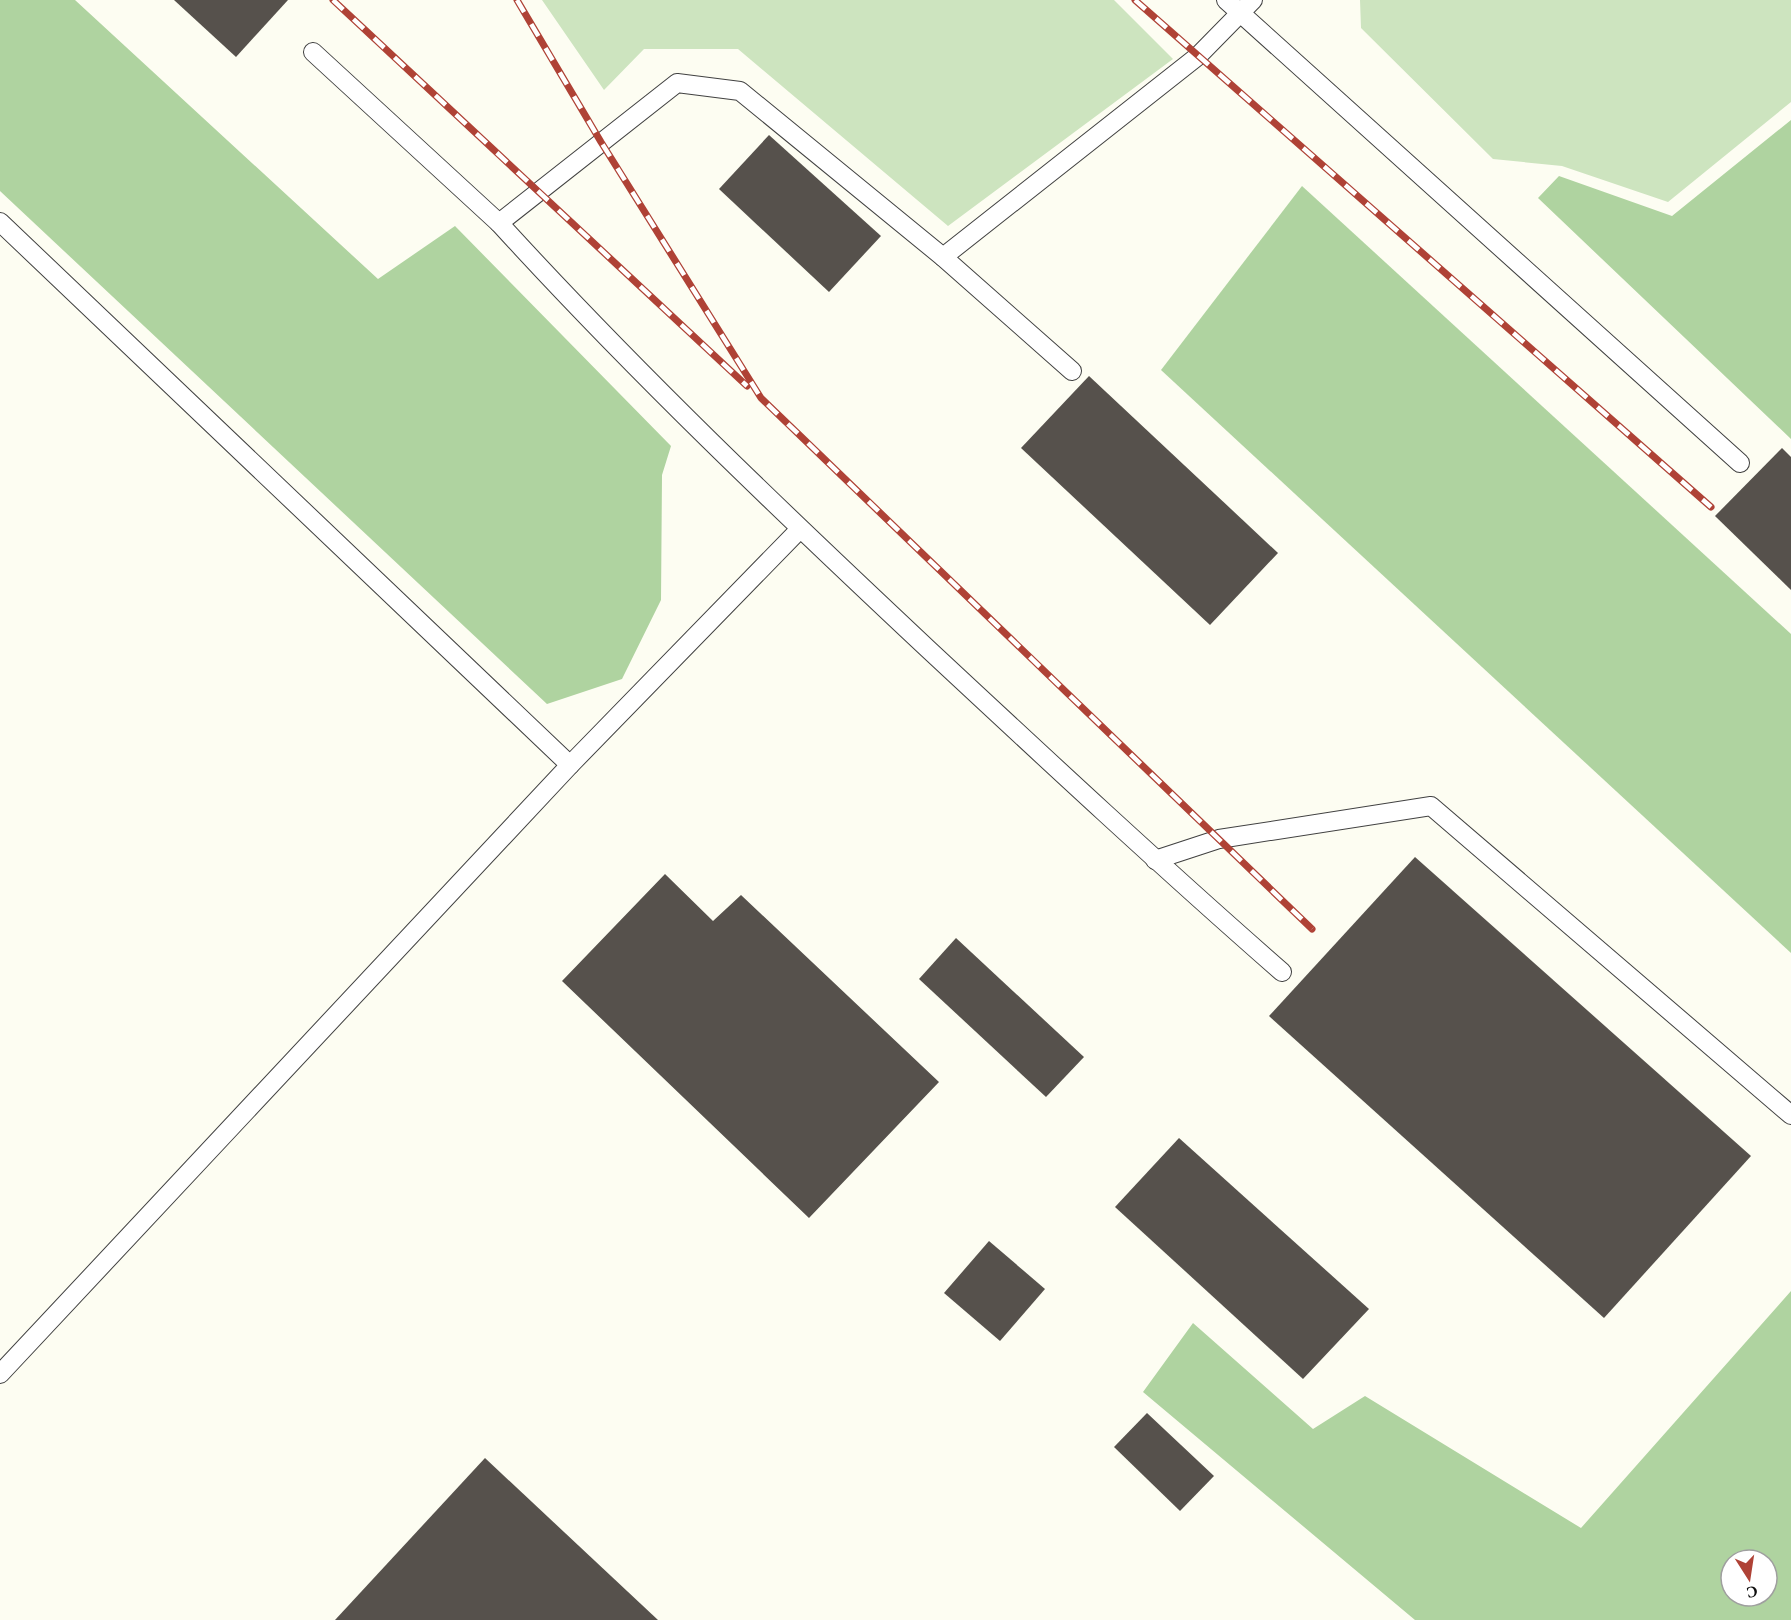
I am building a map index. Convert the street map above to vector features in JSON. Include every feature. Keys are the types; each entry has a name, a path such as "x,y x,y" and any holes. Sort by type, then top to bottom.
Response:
{"lane":[{"path":"1226,0 1740,463"},
{"path":"943,256 1198,56 1241,15 1253,0"},
{"path":"313,52 499,224 666,400 800,530 1155,860 1282,972"},
{"path":"499,224 677,83 740,92 943,256 1072,371"},
{"path":"0,222 570,765"},
{"path":"0,1374 570,765 800,530"},
{"path":"1155,860 1219,840 1431,806 1791,1115"}],"green space":[{"path":"0,0 75,0 378,279 455,226 671,446 662,475 661,600 622,679 547,704 0,191"},
{"path":"542,0 1114,0 1173,59 948,226 738,49 644,49 604,90"},
{"path":"1360,0 1791,0 1791,102 1668,202 1562,166 1493,159 1361,28"},
{"path":"1791,120 1791,439 1538,198 1559,176 1672,216"},
{"path":"1302,186 1791,634 1791,953 1161,370"},
{"path":"1791,1291 1791,1620 1415,1620 1143,1392 1193,1323 1313,1429 1365,1396 1581,1528"}],"building":[{"path":"174,0 288,0 236,57"},
{"path":"769,135 881,236 829,292 719,189"},
{"path":"1089,376 1278,553 1210,625 1021,448"},
{"path":"1782,448 1791,457 1791,590 1715,516"},
{"path":"1415,857 1751,1156 1604,1318 1269,1016"},
{"path":"665,874 713,921 741,895 939,1082 809,1218 562,981"},
{"path":"956,938 1084,1057 1046,1097 919,979"},
{"path":"1179,1138 1369,1309 1303,1379 1115,1207"},
{"path":"989,1241 1045,1289 1000,1341 944,1293"},
{"path":"1147,1413 1214,1476 1180,1511 1114,1447"},
{"path":"485,1458 658,1620 335,1620"}],"railway":[{"path":"333,0 747,386"},
{"path":"517,0 601,142 761,398 1312,929"},
{"path":"1135,0 1711,507"}]}
